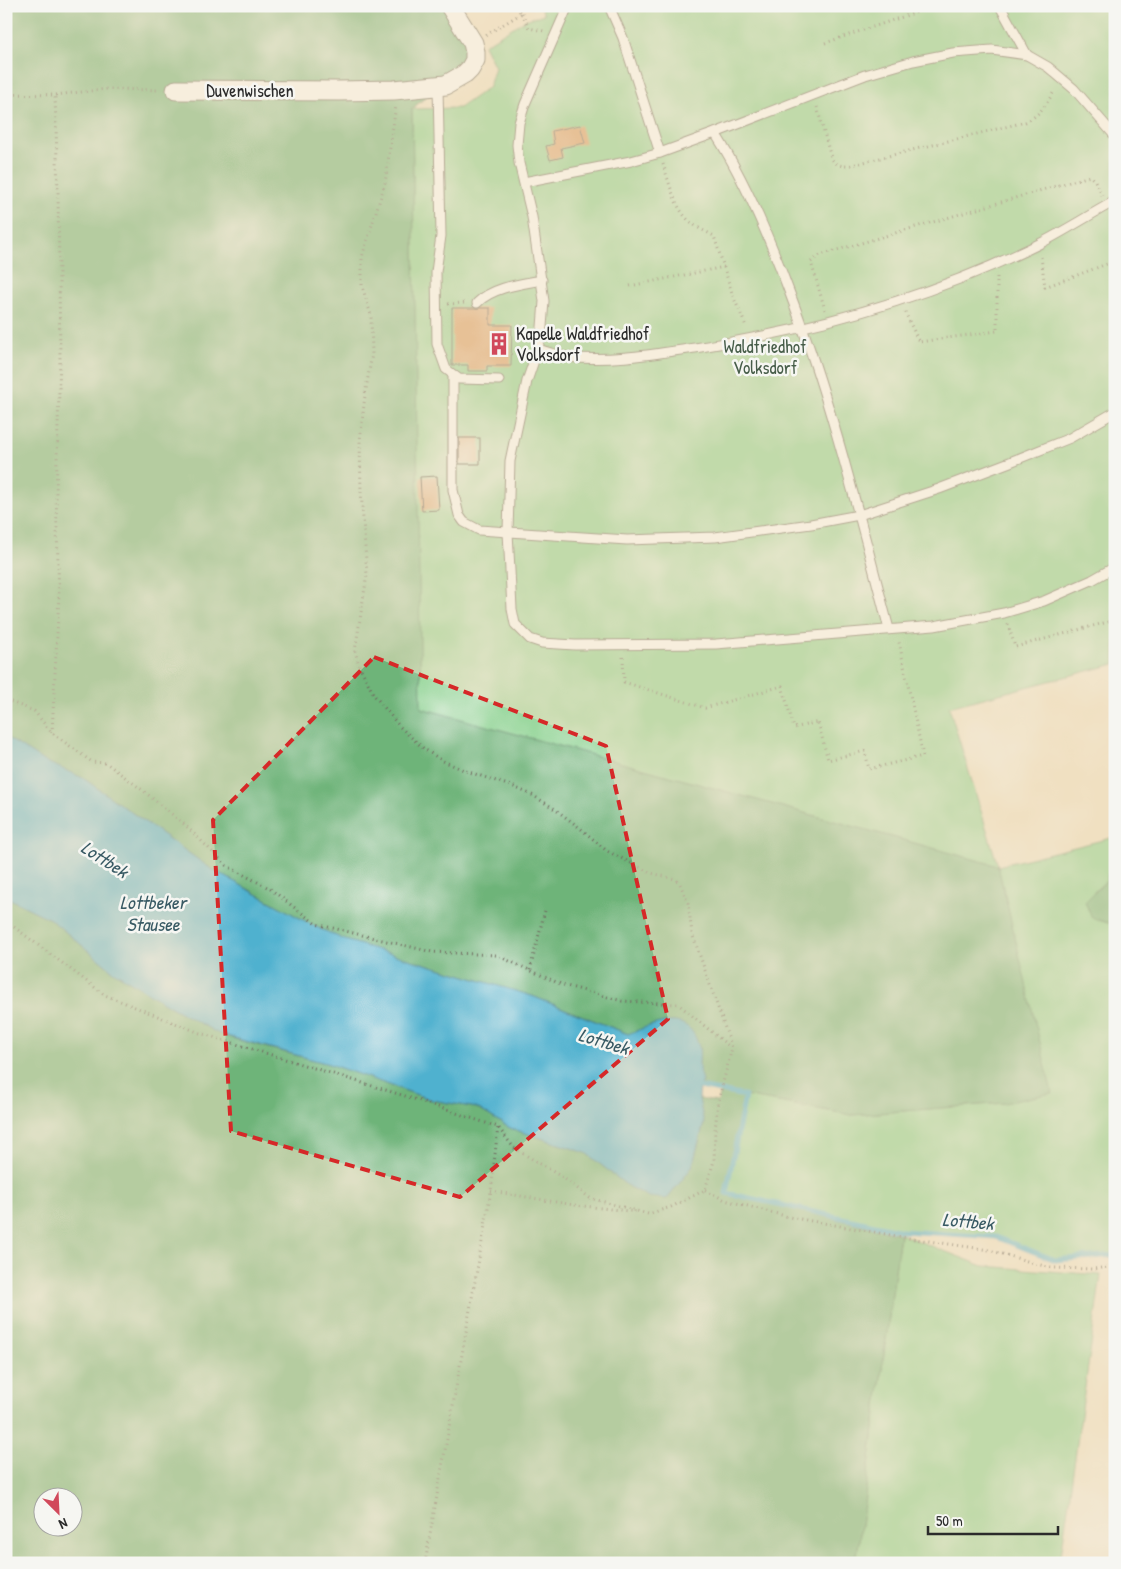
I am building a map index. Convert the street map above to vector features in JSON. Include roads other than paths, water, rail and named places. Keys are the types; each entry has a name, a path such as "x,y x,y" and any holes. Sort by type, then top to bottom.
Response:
{"street":[{"name":"Duvenwischen","path":"176,90 257,92 394,90 446,85 465,74 475,60 474,47 450,6"}],"lane":[{"path":"568,6 518,123 517,145 532,217 544,301 538,349 527,381 510,461 508,532 512,609 515,624 523,634 530,640 542,643 622,646 716,644 934,626 1004,613 1044,601 1092,580 1115,567"},
{"path":"609,6 623,38 660,153"},
{"path":"1000,6 1027,55"},
{"path":"524,182 631,161 660,153 865,75 912,61 954,53 992,50 1027,55 1048,67 1074,89 1115,136"},
{"path":"438,86 441,236 436,272 435,331 437,344 441,359 446,369 453,376 464,380 500,380"},
{"path":"715,133 730,156 771,243 803,327 839,440 893,629"},
{"path":"538,349 566,356 588,358 622,356 673,351 750,339 828,321 900,300 997,263 1039,244 1111,203"},
{"path":"478,303 489,295 501,290 542,280"},
{"path":"453,376 453,490 459,515 464,522 479,530 584,539 626,540 715,537 811,524 859,515 939,489 1047,448 1070,438 1115,412"}],"water":[{"name":"Lottbeker Stausee","path":"6,737 42,760 83,778 210,868 314,926 345,940 532,996 628,1034 659,1023 679,1023 687,1027 694,1035 699,1047 699,1069 703,1081 699,1099 704,1123 692,1167 668,1198 649,1197 629,1187 586,1153 510,1128 477,1108 432,1100 329,1064 219,1034 113,971 50,919 6,897"}],"waterway":[{"name":"Lottbek","path":"695,1086 745,1096 726,1193 903,1231 996,1237 1055,1260 1115,1255"}],"place":[{"name":"Kapelle Waldfriedhof Volksdorf","path":"499,344"}],"park label":[{"name":"Waldfriedhof Volksdorf","path":"765,357"}]}
